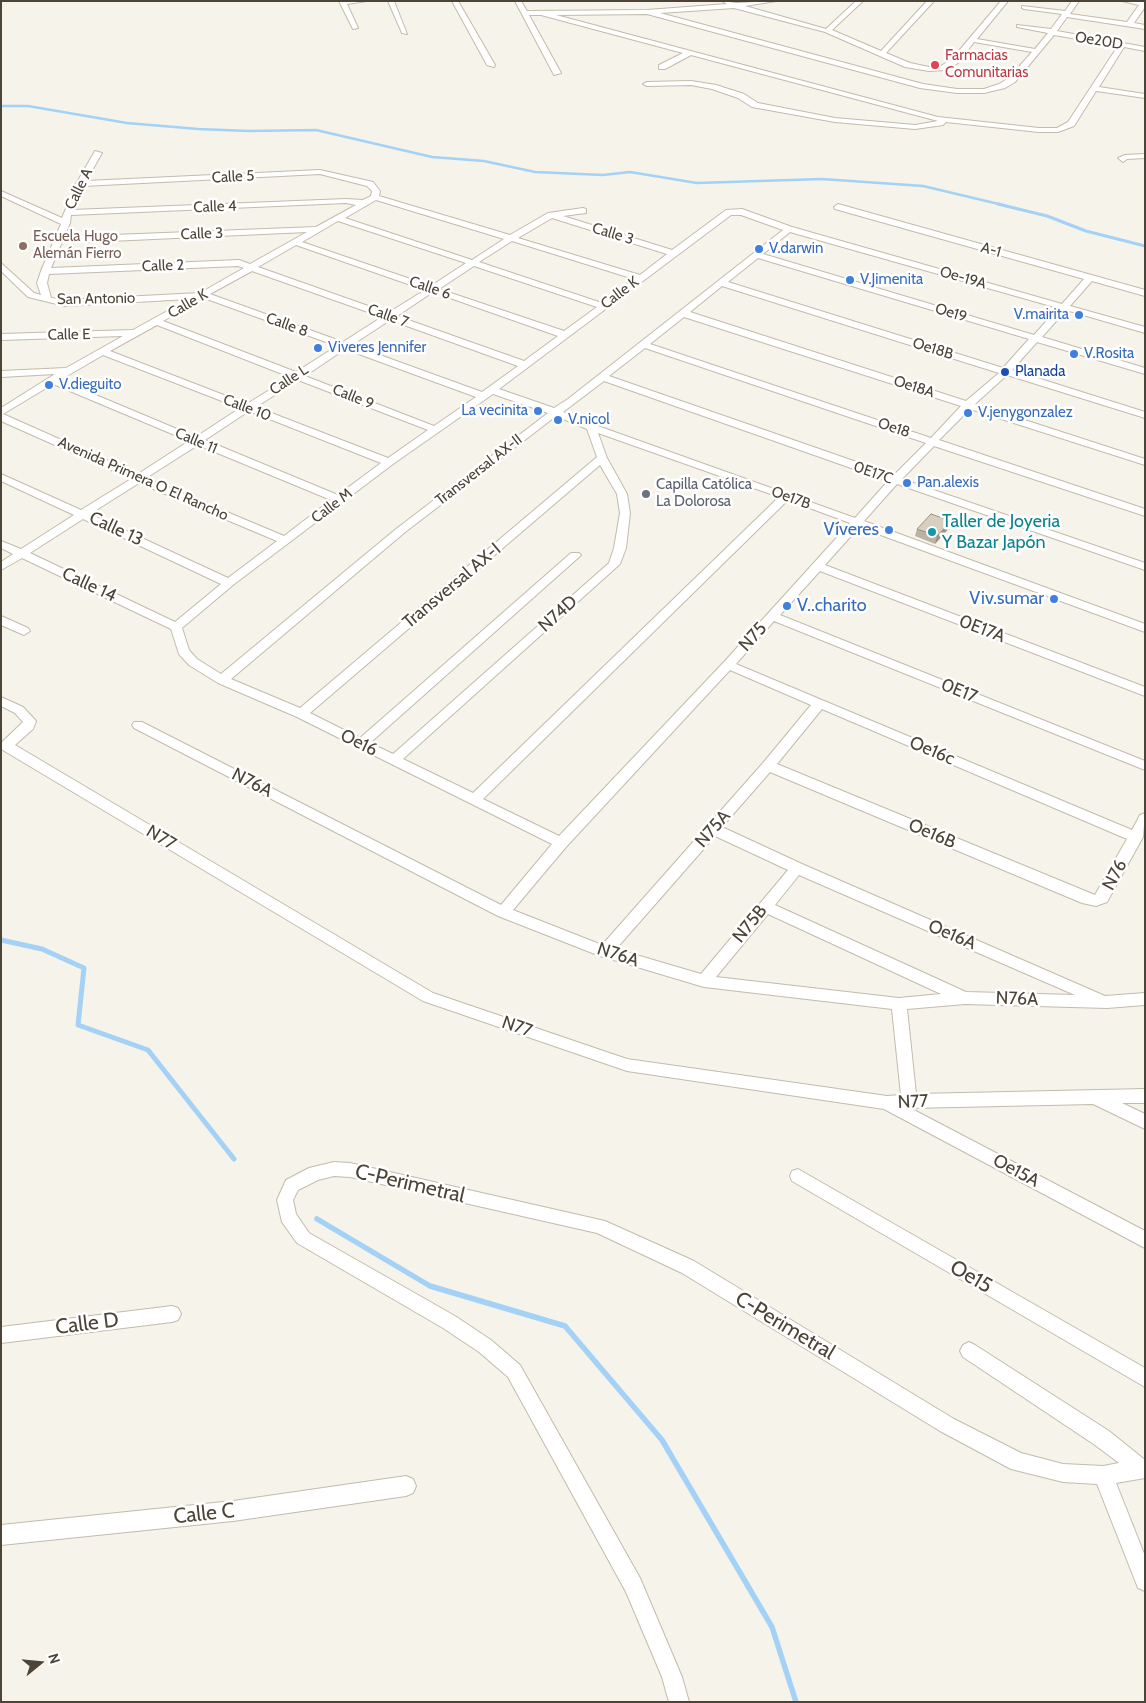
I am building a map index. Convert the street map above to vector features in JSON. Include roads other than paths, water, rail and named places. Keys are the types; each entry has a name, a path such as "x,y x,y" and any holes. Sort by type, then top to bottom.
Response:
{"street":[{"path":"355,28 342,2 364,1"},
{"path":"391,1 405,33"},
{"path":"455,1 491,65"},
{"path":"518,1 557,74"},
{"path":"725,1 736,6 827,31 908,65 937,69 955,61 1005,1"},
{"path":"523,13 647,12 736,6 772,1"},
{"path":"827,31 860,1"},
{"path":"882,54 931,1"},
{"path":"647,12 923,86 957,91 984,91 1002,86 1012,80 1053,32 1076,1"},
{"path":"1125,1 1144,3 1129,24"},
{"path":"1024,7 1145,27"},
{"path":"542,13 938,120 1058,130 1071,124 1122,45"},
{"name":"Oe20D","path":"1018,26 1145,48"},
{"path":"973,40 1037,51"},
{"path":"662,67 688,53"},
{"path":"647,84 691,83 713,87 741,96 755,105 763,107 865,124 915,127 956,121"},
{"path":"1094,88 1145,96"},
{"name":"Calle A","path":"42,283 80,184 98,152"},
{"name":"Calle 5","path":"80,184 320,172 370,184 376,191 375,197"},
{"path":"1,193 66,218"},
{"path":"375,197 641,278"},
{"name":"Calle K","path":"1,412 68,371 158,322 316,229 375,197"},
{"name":"Calle 4","path":"66,218 346,201 364,203"},
{"name":"A-1","path":"838,207 1145,293"},
{"name":"Calle L","path":"1,567 511,238 551,215 583,211"},
{"name":"Calle K","path":"488,393 675,254 726,213 739,211 752,217"},
{"name":"Calle 3","path":"551,215 675,254"},
{"name":"Oe-19A","path":"752,217 1145,330"},
{"path":"337,218 603,306"},
{"name":"Calle 3","path":"88,239 316,229"},
{"name":"Transversal AX-II","path":"222,680 400,530 554,412 602,378 682,312 789,229"},
{"name":"Calle 6","path":"294,242 566,335"},
{"name":"Oe19","path":"756,255 1145,371"},
{"name":"Calle 2","path":"45,271 239,263 251,268"},
{"name":"San Antonio","path":"1,266 31,295 47,300 65,302 204,295"},
{"name":"Calle 7","path":"251,268 526,365"},
{"path":"1,277 20,285 42,283 47,300"},
{"name":"N75","path":"503,912 561,843 728,665 895,480 969,404 1004,372 1090,278"},
{"name":"Oe18B","path":"720,283 1145,415"},
{"name":"Calle 8","path":"204,295 343,345 488,393"},
{"name":"Oe18A","path":"682,312 1145,462"},
{"name":"Calle 9","path":"158,322 436,430"},
{"name":"Calle E","path":"1,337 136,333"},
{"name":"Oe18","path":"642,344 1145,513"},
{"name":"Calle 10","path":"104,352 389,462"},
{"path":"1,374 68,371"},
{"name":"0E17C","path":"602,378 1145,567"},
{"name":"Calle 11","path":"53,381 340,500"},
{"name":"Oe17B","path":"488,393 554,412 1145,628"},
{"name":"Calle M","path":"176,626 389,462 488,393"},
{"name":"Avenida Primera O El Rancho","path":"1,416 140,479 286,541"},
{"name":"N74D","path":"394,760 614,564 620,548 625,513 622,494 602,458 591,427"},
{"name":"Transversal AX-I","path":"301,714 602,458"},
{"name":"Calle 13","path":"1,477 230,583"},
{"path":"474,800 786,496"},
{"name":"Calle 14","path":"1,544 176,626"},
{"path":"361,744 575,555"},
{"name":"0E17A","path":"818,566 1145,692"},
{"name":"0E17","path":"772,616 1145,766"},
{"path":"1,620 24,631"},
{"name":"Oe16","path":"176,626 183,652 193,662 222,680 301,714 561,843"},
{"name":"Oe16c","path":"728,665 1136,836"},
{"name":"N77","path":"1,701 18,710 30,721 29,726 4,748 428,997 627,1065 887,1103 1145,1096"},
{"name":"N75A","path":"605,952 820,704"},
{"name":"N76A","path":"138,725 503,912 605,952 704,981 899,1004 965,998 1107,1002 1145,998"},
{"name":"Oe16B","path":"768,766 1087,899 1096,901"},
{"name":"N76","path":"1096,901 1102,898 1145,818"},
{"name":"Oe16A","path":"713,829 797,868 1107,1002"},
{"name":"N75B","path":"704,981 797,868"},
{"path":"764,906 965,998"},
{"path":"899,1004 908,1101"},
{"path":"1094,1097 1145,1122"},
{"name":"Oe15A","path":"887,1103 1145,1240"},
{"name":"C-Perimetral","path":"679,1702 672,1677 632,1585 514,1371 485,1346 456,1327 302,1238 288,1217 285,1200 292,1185 315,1173 334,1169 350,1170 599,1226 688,1267 947,1425 1018,1462 1063,1473 1103,1475 1144,1470"},
{"name":"Oe15","path":"798,1176 1145,1378"},
{"name":"Calle D","path":"1,1335 172,1314"},
{"path":"969,1351 1102,1438 1144,1470"},
{"path":"1103,1475 1145,1581"},
{"name":"Calle C","path":"1,1535 233,1511 406,1486"}],"waterway":[{"path":"1,106 28,106 127,123 198,129 249,131 316,130 432,157 484,161 535,172 603,175 630,172 697,183 822,179 923,186 1003,205"},
{"path":"998,204 1047,216 1086,231 1145,246"},
{"path":"1,940 42,949 84,968 78,1025 148,1050 234,1159"},
{"path":"317,1219 430,1286 565,1326 662,1440 772,1627 796,1702"}],"place":[{"name":"Farmacias Comunitarias","path":"935,65"},
{"name":"Escuela Hugo Alemán Fierro","path":"23,246"},
{"name":"V.darwin","path":"759,249"},
{"name":"V.Jimenita","path":"850,280"},
{"name":"V.mairita","path":"1079,315"},
{"name":"Viveres Jennifer","path":"318,348"},
{"name":"V.Rosita","path":"1074,354"},
{"name":"Planada","path":"1005,372"},
{"name":"V.dieguito","path":"49,385"},
{"name":"La vecinita","path":"538,411"},
{"name":"V.jenygonzalez","path":"968,413"},
{"name":"V.nicol","path":"558,420"},
{"name":"Pan.alexis","path":"907,483"},
{"name":"Capilla Católica La Dolorosa","path":"646,494"},
{"name":"Víveres","path":"889,530"},
{"name":"Taller de Joyeria Y Bazar Japón","path":"932,532"},
{"name":"Viv.sumar","path":"1054,599"},
{"name":"V..charito","path":"787,606"}]}
